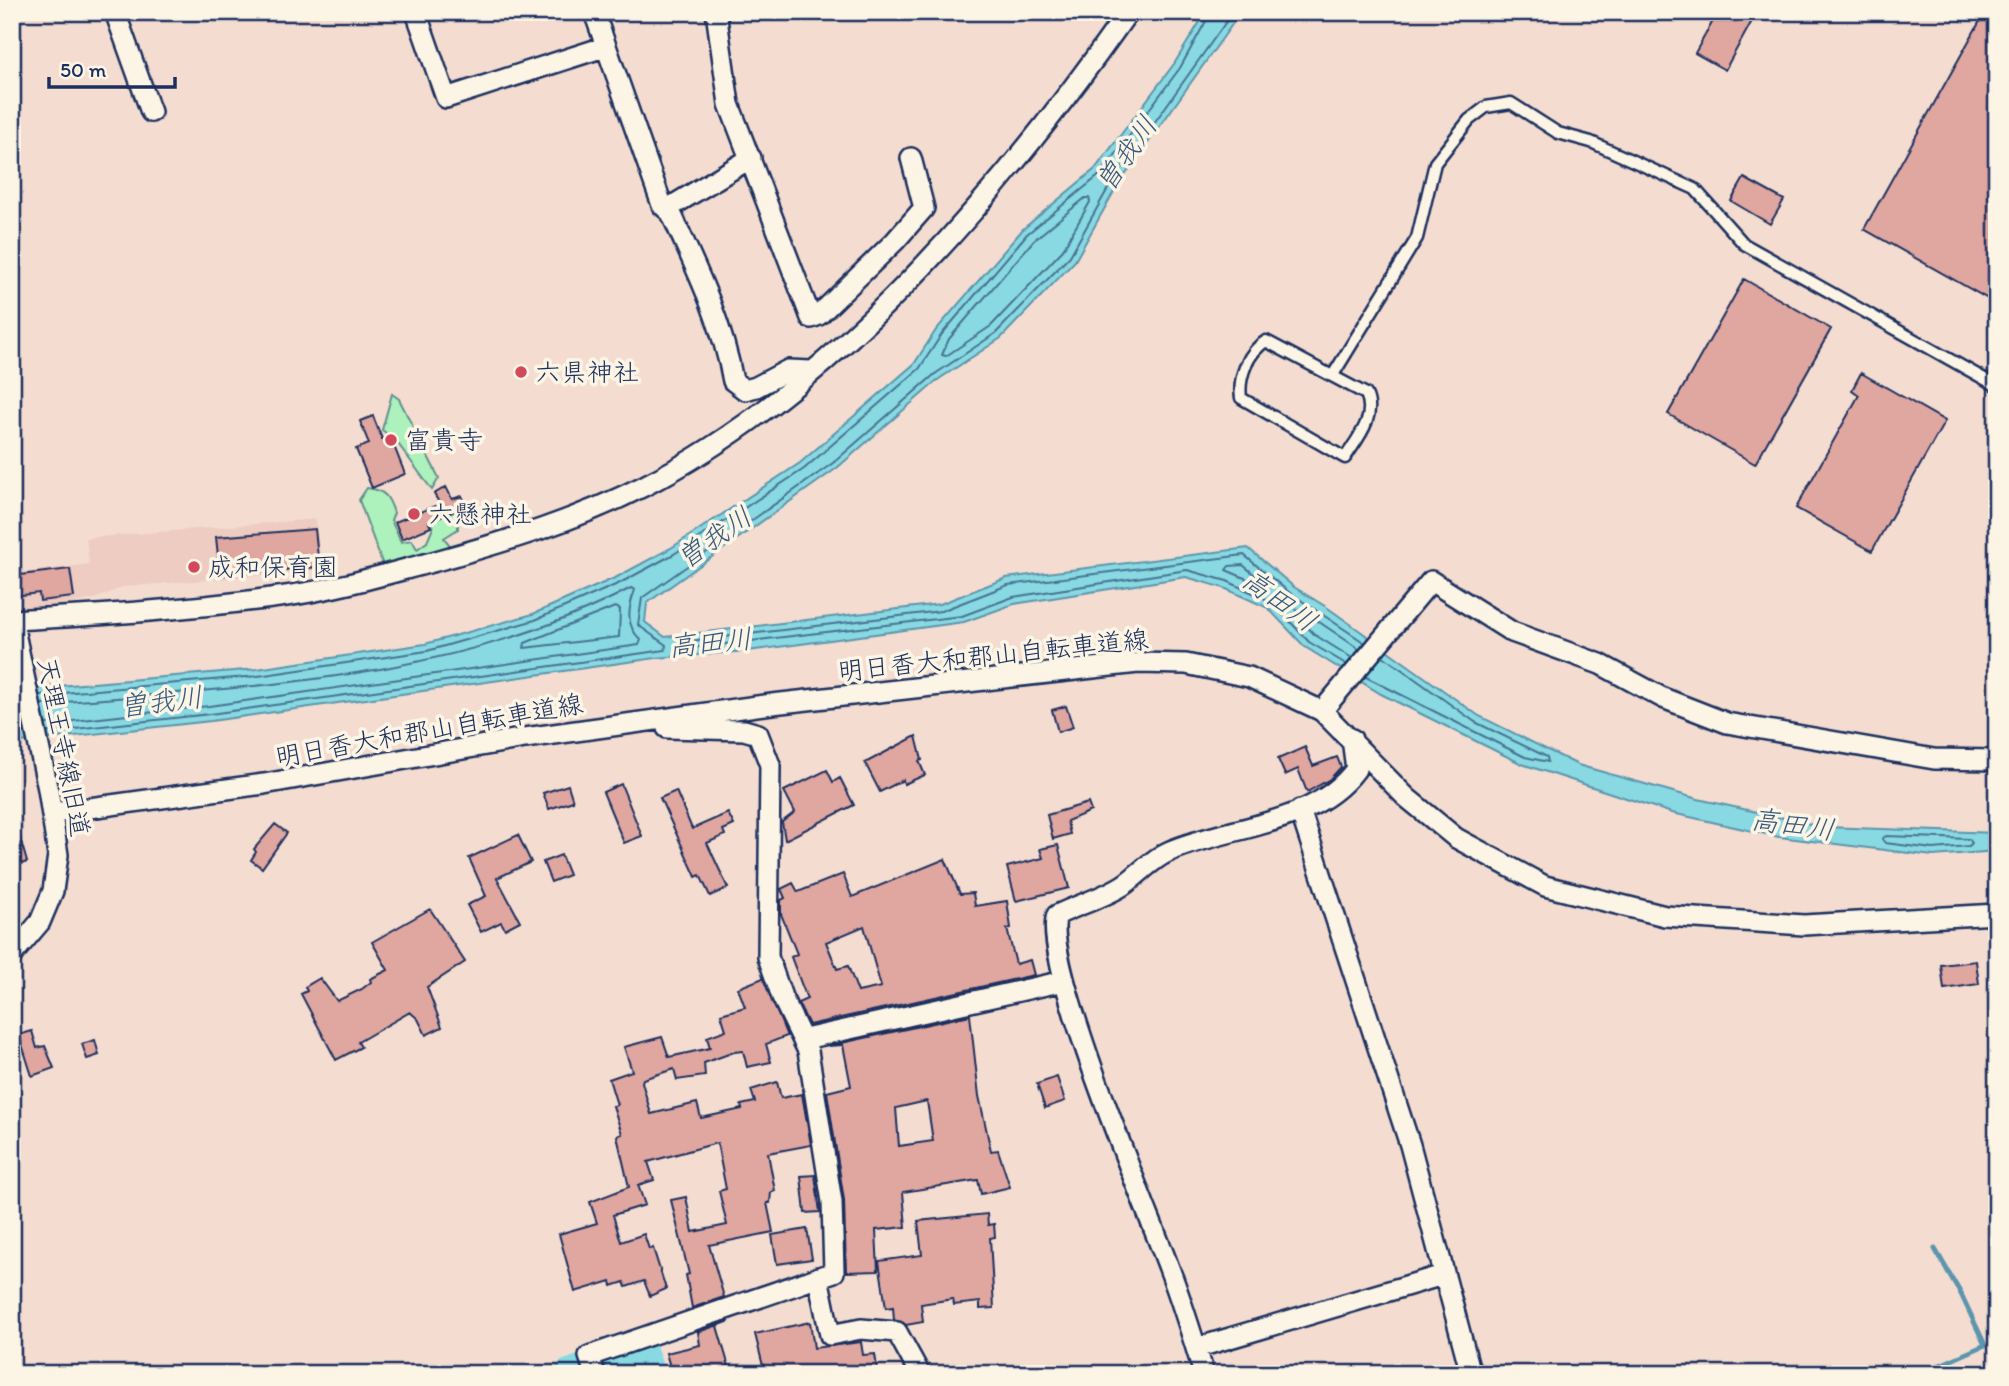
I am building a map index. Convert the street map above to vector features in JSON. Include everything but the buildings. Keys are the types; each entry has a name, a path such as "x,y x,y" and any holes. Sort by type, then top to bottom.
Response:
{"street":[{"path":"115,12 151,112"},
{"path":"416,12 446,98 604,47"},
{"path":"594,12 604,47 667,209 707,293 727,350 733,381 745,390 788,370 811,371"},
{"path":"716,12 729,104 811,318 818,316 895,241 924,208 911,158"},
{"path":"12,620 120,614 288,596 354,584 504,543 574,518 645,486 697,456 811,371 905,284 977,208 1054,114 1128,12"},
{"path":"667,209 751,158"},
{"path":"1324,708 1431,582 1512,632 1600,664 1663,698 1727,723 1934,759 1997,760"},
{"name":"天理王寺線旧道","path":"12,620 53,813 58,855 52,891 40,922 12,955"},
{"name":"明日香大和郡山自転車道線","path":"53,813 264,784 525,738 628,724 1138,663 1186,664 1249,677 1324,708 1406,797 1456,838 1545,886 1665,916 1804,925 1997,914"},
{"path":"592,1365 834,1272 832,1202 804,1039 782,997 768,957 769,765 758,734 744,730 628,724"},
{"path":"1205,1374 1169,1267 1133,1180 1064,981 1052,926 1057,915 1124,885 1167,852 1300,810 1325,799 1346,782 1356,769 1352,739"},
{"path":"1300,810 1410,1145 1471,1374"},
{"path":"804,1039 1064,981"},
{"path":"1196,1348 1443,1275"},
{"path":"818,1277 830,1335 861,1329 897,1332 920,1374"}],"lane":[{"path":"1332,375 1417,238 1435,163 1469,120 1486,107 1511,103 1558,133 1591,142 1695,189 1744,244 1997,386"},
{"path":"1266,341 1332,375 1366,394 1371,403 1362,432 1345,458 1241,398 1242,372 1258,346 1266,341"}],"shaded area":[{"name":"成和保育園","path":"316,519 321,570 123,587 95,599 32,610 21,609 13,600 12,574 89,564 86,538"}],"green space":[{"path":"392,394 399,399 439,478 432,490 396,441 382,430"},
{"path":"367,488 378,490 385,495 392,507 394,513 391,520 401,542 412,540 417,549 427,542 433,528 429,518 440,507 445,516 458,510 458,529 444,538 453,549 384,568 359,500"}],"water":[{"path":"1206,12 1241,12 1116,188 1075,261 1001,338 939,379 837,468 647,603 645,622 665,637 940,604 1006,578 1248,548 1294,587 1328,608 1479,716 1578,765 1698,799 1824,827 1997,833 1997,851 1933,856 1779,837 1672,813 1522,764 1381,694 1305,647 1268,608 1224,588 1186,577 1014,604 964,622 748,651 656,658 211,721 12,743 12,690 257,669 425,644 533,614 617,577 671,548 800,463 914,364 936,330 1023,229 1095,169 1174,64"}],"waterway":[{"path":"1920,1374 1985,1345 1961,1294 1935,1249"},
{"path":"569,1374 641,1348 650,1374"}],"place":[{"name":"六県神社","path":"521,372"},
{"name":"富貴寺","path":"391,440"},
{"name":"六懸神社","path":"414,514"},
{"name":"成和保育園","path":"194,567"}],"water label":[{"name":"曽我川","path":"1126,153"},
{"name":"曽我川","path":"714,537"},
{"name":"高田川","path":"1280,600"},
{"name":"高田川","path":"710,642"},
{"name":"曽我川","path":"161,701"},
{"name":"高田川","path":"1793,824"}]}
